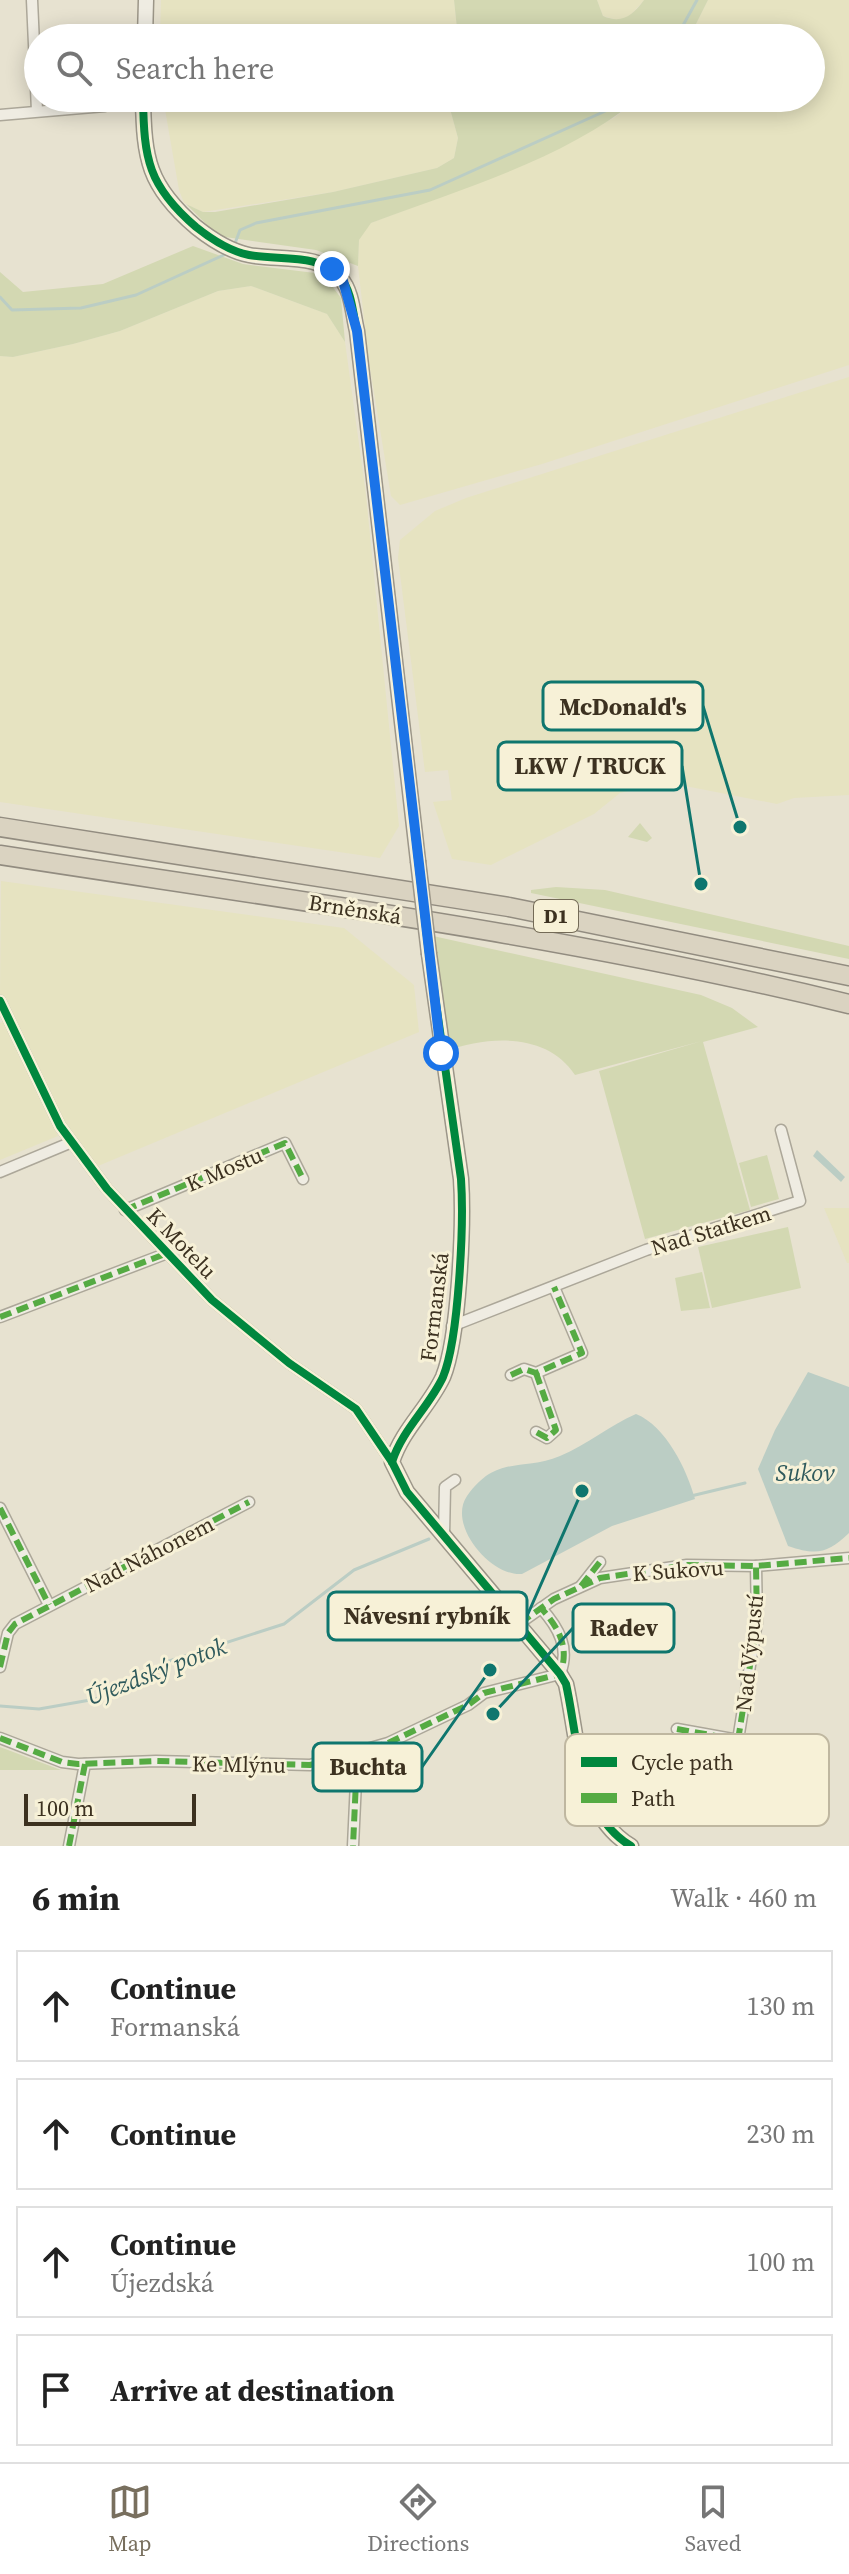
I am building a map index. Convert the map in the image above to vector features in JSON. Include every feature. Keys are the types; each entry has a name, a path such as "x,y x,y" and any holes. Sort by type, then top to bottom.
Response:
{"highway":[{"name":"Brněnská","path":"0,827 509,907 849,976"},
{"name":"Brněnská","path":"0,855 506,933 849,1004"}],"street":[{"path":"32,0 33,24"},
{"path":"145,24 146,0"},
{"path":"0,115 28,112"},
{"name":"Formanská","path":"144,112 145,144 156,186 169,205 212,240 248,255 309,260 332,269 343,281 357,331 429,954 461,1179 463,1216 445,1373 397,1447 392,1462"},
{"name":"K Motelu","path":"0,1001 60,1126 125,1210 212,1300 289,1363 356,1409 392,1462"},
{"name":"Nad Statkem","path":"452,1326 646,1250 800,1201 781,1130"},
{"path":"0,1172 72,1142"},
{"name":"K Mostu","path":"125,1210 285,1143 303,1179"},
{"path":"0,1317 165,1254"},
{"path":"511,1375 524,1369 536,1373 582,1353 554,1287"},
{"path":"536,1373 556,1430 547,1438 536,1432"},
{"path":"392,1462 407,1492 560,1674 566,1684 577,1734"},
{"path":"444,1535 445,1487 455,1480"},
{"name":"Nad Náhonem","path":"0,1667 11,1628 49,1605 249,1502"},
{"path":"0,1508 49,1605"},
{"name":"K Sukovu","path":"520,1623 541,1608 600,1578 667,1567 756,1566 849,1558"},
{"path":"581,1586 600,1562"},
{"name":"Nad Výpustí","path":"739,1734 757,1622 756,1566"},
{"path":"541,1608 554,1623 565,1648 560,1674"},
{"name":"Ke Mlýnu","path":"0,1738 62,1762 310,1765 351,1756 441,1718 484,1693 560,1674"},
{"name":"Nad Výpustí","path":"677,1729 705,1734"},
{"path":"351,1756 356,1781 353,1846"},
{"path":"69,1846 85,1764"},
{"path":"607,1826 631,1846"}],"shaded area":[{"path":"161,0 454,0 457,24 160,24"},
{"path":"597,0 644,0 628,18 620,21 603,16"},
{"path":"708,0 849,0 849,365 542,464 400,505 391,496 369,362 358,266 359,240 363,229 371,223 490,178 622,112 825,112 825,24 696,24"},
{"path":"165,112 451,112 458,138 454,158 437,168 333,192 203,212 184,203"},
{"path":"251,286 327,314 345,342 366,495 399,826 380,858 0,802 0,356 13,357 120,331 218,291"},
{"path":"849,377 849,795 794,798 777,804 665,782 620,793 594,814 491,865 452,859 433,802 452,800 448,770 425,772 398,558 400,540 435,511 466,498"},
{"path":"1,881 344,928 414,985 419,1032 98,1166 67,1130 0,995"},
{"path":"5,1021 58,1136 0,1160 0,1023"},
{"path":"824,1208 849,1208 849,1263 847,1263"}],"green space":[{"path":"454,0 597,0 603,16 621,19 631,14 644,0 708,0 696,24 457,24"},
{"path":"451,112 621,112 545,156 371,223 359,240 358,266 316,250 218,236 186,204 203,212 215,212 333,192 437,168 454,158 458,138"},
{"path":"193,246 243,264 323,274 341,298 345,342 327,314 251,286 218,291 120,331 13,357 0,356 0,272 23,292 103,284"},
{"path":"640,823 652,838 647,842 628,837"},
{"path":"556,887 605,890 849,946 849,959 531,893 531,890"},
{"path":"433,936 701,995 732,1008 758,1027 703,1042 750,1210 645,1239 599,1071 702,1041 575,1075 549,1051 516,1041 480,1042 446,1051"},
{"path":"767,1155 779,1199 751,1207 739,1163"},
{"path":"788,1227 801,1288 712,1308 698,1247"},
{"path":"702,1272 710,1308 681,1311 675,1278"},
{"path":"0,1747 61,1770 0,1770"}],"water":[{"path":"817,1150 845,1177 841,1182 813,1156"},
{"name":"Sukov","path":"808,1372 849,1387 849,1533 828,1549 815,1552 788,1546 758,1469 775,1430"},
{"path":"636,1414 657,1428 674,1450 695,1499 612,1526 522,1574 498,1567 475,1547 467,1534 462,1508 478,1483 500,1469 560,1456"}],"waterway":[{"path":"684,24 697,0"},
{"path":"234,246 240,230 256,223 430,190 603,112"},
{"path":"0,297 12,310 81,308 136,295 226,254"},
{"name":"Újezdský potok","path":"691,1496 745,1483"},
{"name":"Újezdský potok","path":"0,1706 39,1709 96,1699 163,1663 284,1624 354,1570 429,1539"}],"marked path":[{"path":"125,1210 285,1143 303,1179"},
{"path":"0,1317 165,1254"},
{"path":"511,1375 524,1369 536,1373 582,1353 554,1287"},
{"path":"536,1373 556,1430 547,1438 536,1432"},
{"path":"0,1667 8,1633 15,1624 249,1502"},
{"path":"0,1508 49,1605"},
{"path":"520,1623 554,1599 600,1578 687,1565 756,1566 849,1558"},
{"path":"581,1586 600,1562"},
{"path":"739,1734 757,1622 756,1566"},
{"path":"0,1738 62,1762 78,1764 156,1761 310,1765 388,1743 468,1705 484,1693 560,1674 564,1656 561,1639 541,1608"},
{"path":"677,1729 705,1734"},
{"path":"351,1756 356,1781 353,1846"},
{"path":"69,1846 85,1764"}],"cycle path":[{"path":"144,112 152,170 158,184 180,212 208,236 234,251 261,257 311,261 332,270 348,290 357,331 429,954 462,1199 459,1280 448,1359 443,1377 402,1439 392,1462"},
{"path":"0,1001 60,1126 107,1189 212,1300 289,1363 356,1409 392,1462 407,1492 560,1674 566,1684 575,1734"},
{"path":"608,1826 631,1846"}],"place":[{"name":"McDonald's","path":"740,827"},
{"name":"LKW / TRUCK","path":"701,884"},
{"name":"Návesní rybník","path":"582,1491"},
{"name":"Buchta","path":"490,1670"},
{"name":"Radev","path":"493,1714"}],"route":[{"path":"332,269 343,281 357,331 441,1053"}]}
